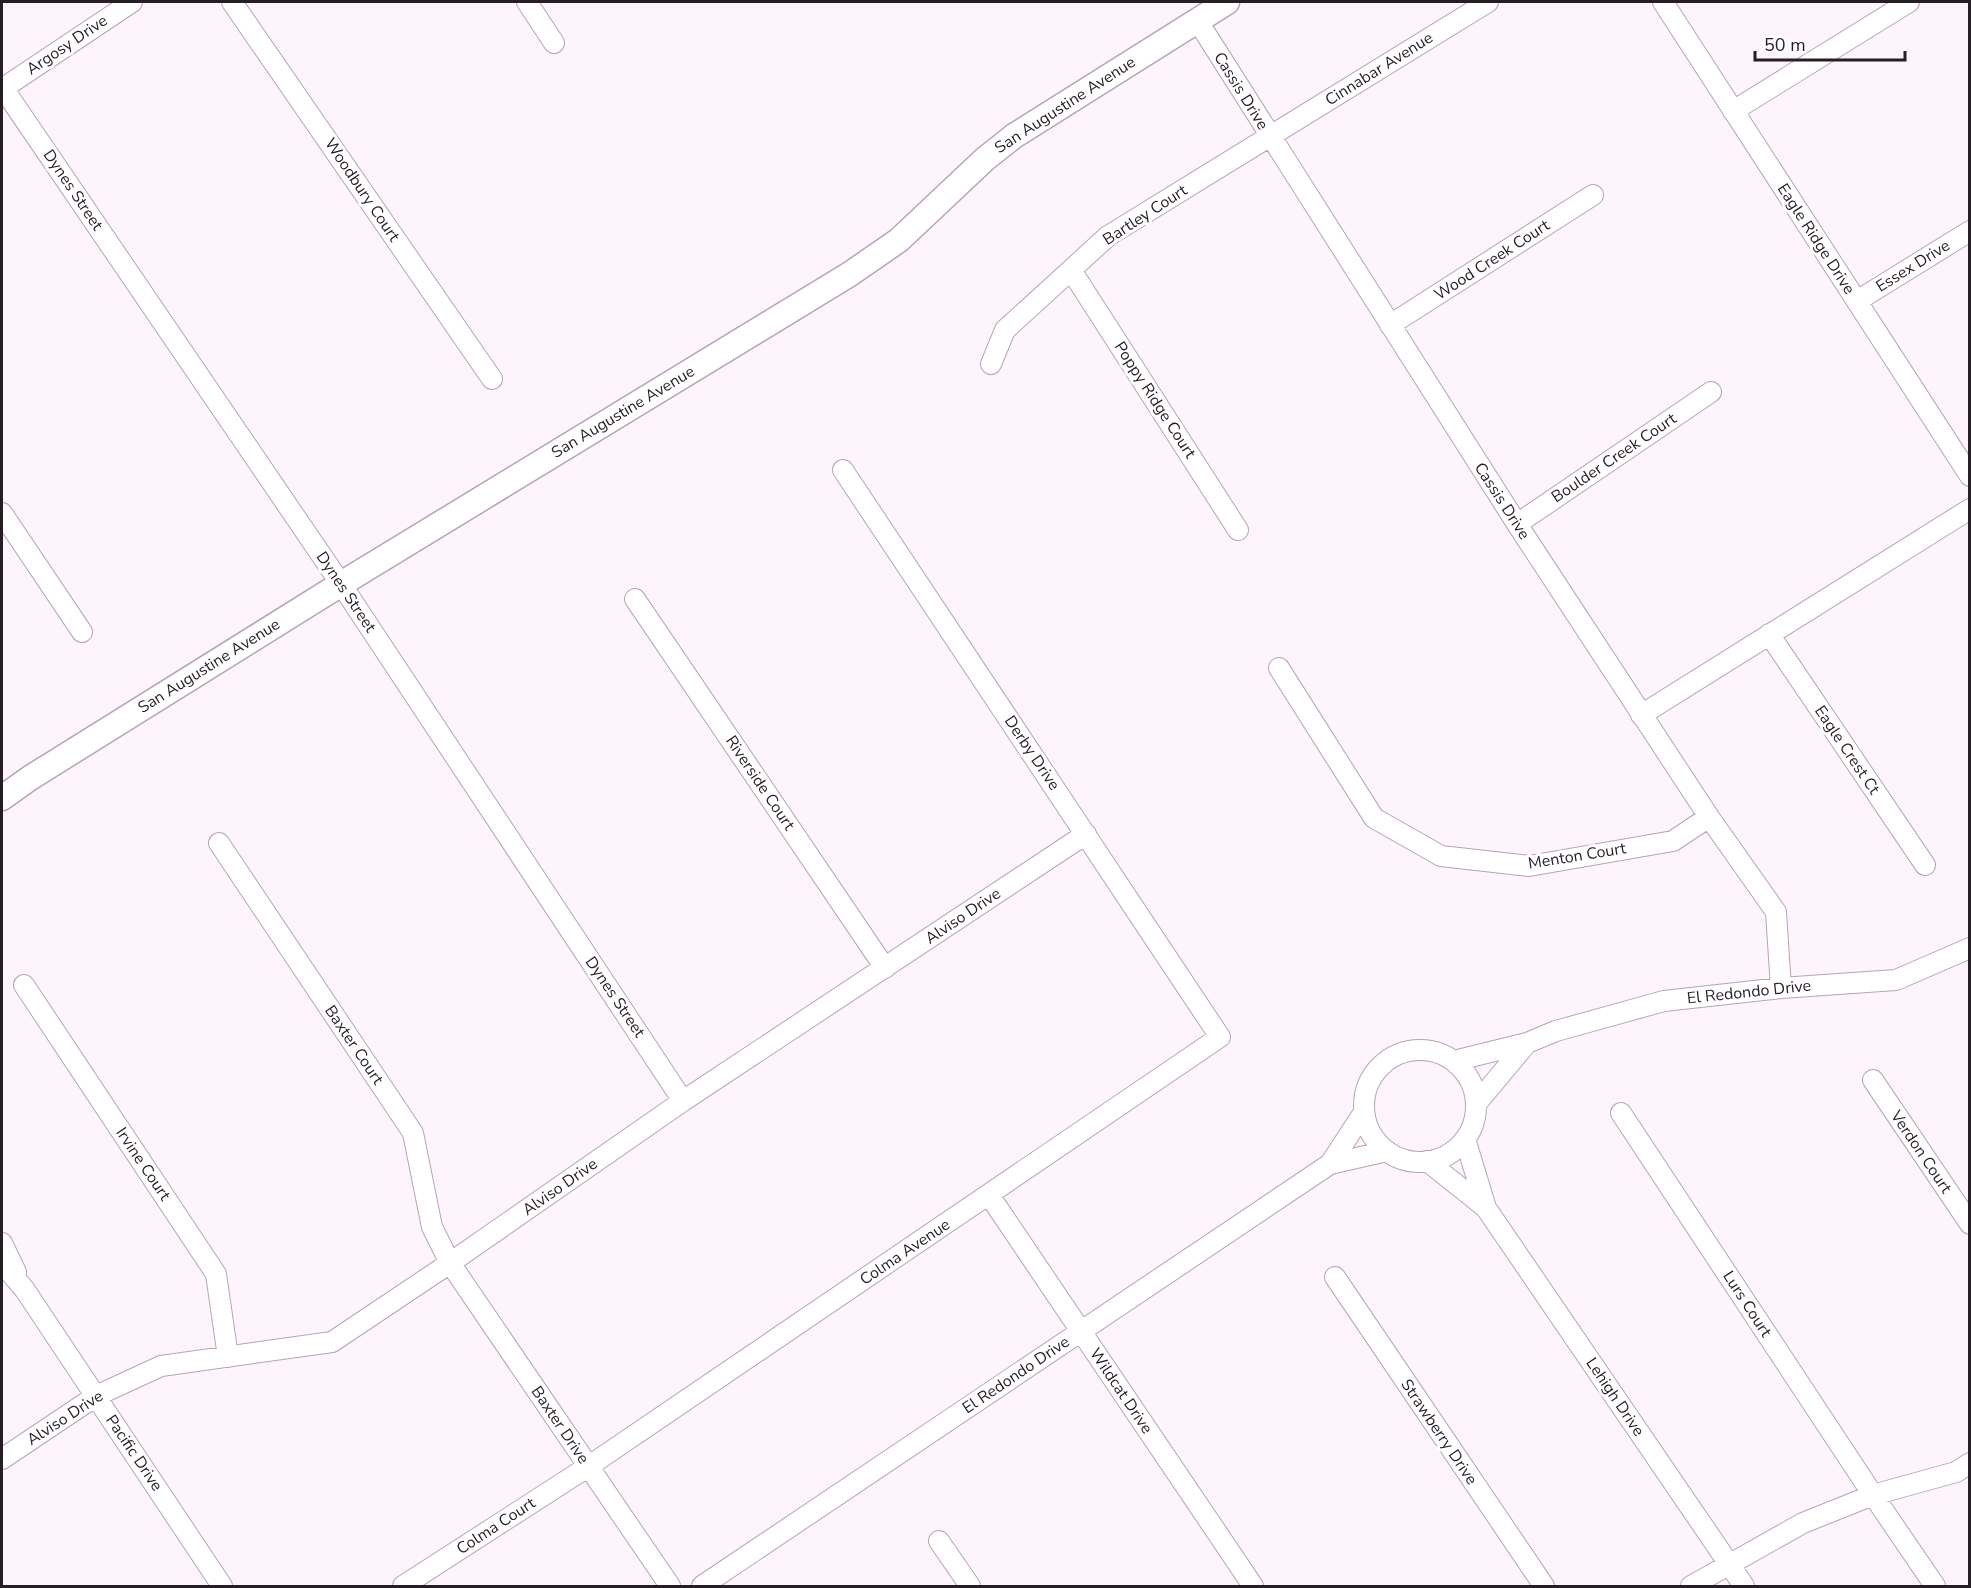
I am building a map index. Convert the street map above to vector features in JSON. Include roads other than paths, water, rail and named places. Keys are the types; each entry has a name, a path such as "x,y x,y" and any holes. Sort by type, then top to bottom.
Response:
{"street":[{"name":"Argosy Drive","path":"2,88 132,2"},
{"name":"Woodbury Court","path":"232,2 492,379"},
{"path":"527,2 554,43"},
{"name":"San Augustine Avenue","path":"2,798 30,778 341,584 850,274 899,240 985,159 1014,136 1227,2"},
{"name":"Cinnabar Avenue","path":"1270,136 1488,2"},
{"name":"Eagle Ridge Drive","path":"1663,2 1970,476"},
{"path":"1733,111 1909,2"},
{"name":"Cassis Drive","path":"1197,20 1517,524 1708,817 1776,912 1781,988"},
{"name":"Dynes Street","path":"2,88 341,584 683,1101"},
{"name":"Bartley Court","path":"992,364 1005,330 1108,236 1270,136"},
{"name":"Wood Creek Court","path":"1390,325 1593,195"},
{"name":"Essex Drive","path":"1857,301 1970,231"},
{"name":"Poppy Ridge Court","path":"1071,270 1238,530"},
{"name":"Boulder Creek Court","path":"1517,524 1711,392"},
{"name":"Derby Drive","path":"843,470 1220,1037"},
{"path":"1641,715 1970,508"},
{"path":"2,513 82,632"},
{"name":"Riverside Court","path":"635,599 885,968"},
{"name":"Eagle Crest Ct","path":"1769,634 1925,865"},
{"name":"Menton Court","path":"1279,668 1374,818 1441,856 1529,866 1673,841 1708,817"},
{"name":"Alviso Drive","path":"2,1459 96,1396 161,1366 332,1342 683,1101 1086,834"},
{"name":"Baxter Court","path":"219,843 413,1133 432,1227 450,1263"},
{"name":"El Redondo Drive","path":"1454,1061 1527,1043 1556,1030 1664,1001 1781,988 1896,980 1970,948"},
{"name":"Irvine Court","path":"24,985 216,1274 228,1357"},
{"name":"Colma Avenue","path":"589,1466 1220,1037"},
{"name":"El Redondo Drive","path":"1476,1104 1527,1043"},
{"path":"1419,1049 1438,1052 1454,1061 1466,1073 1473,1088 1476,1104 1474,1122 1465,1139 1455,1150 1442,1158 1427,1161 1399,1158 1387,1151 1368,1127 1364,1112 1365,1093 1372,1076 1385,1062 1401,1053 1419,1049"},
{"name":"Verdon Court","path":"1873,1080 1970,1224"},
{"name":"El Redondo Drive","path":"1330,1164 1364,1112"},
{"name":"Lurs Court","path":"1621,1113 1935,1587"},
{"name":"Lehigh Drive","path":"1465,1139 1486,1208"},
{"name":"El Redondo Drive","path":"702,1587 1330,1164 1387,1151"},
{"name":"Lehigh Drive","path":"1427,1161 1486,1208 1744,1587"},
{"name":"Wildcat Drive","path":"989,1195 1253,1587"},
{"name":"Pacific Drive","path":"2,1243 25,1290"},
{"name":"Pacific Drive","path":"2,1263 25,1290 222,1587"},
{"name":"Baxter Drive","path":"450,1263 670,1587"},
{"name":"Strawberry Drive","path":"1335,1276 1544,1587"},
{"path":"1691,1587 1729,1563 1803,1523 1873,1496 1956,1472 1970,1463"},
{"name":"Colma Court","path":"403,1587 589,1466"},
{"path":"939,1541 970,1587"}]}
